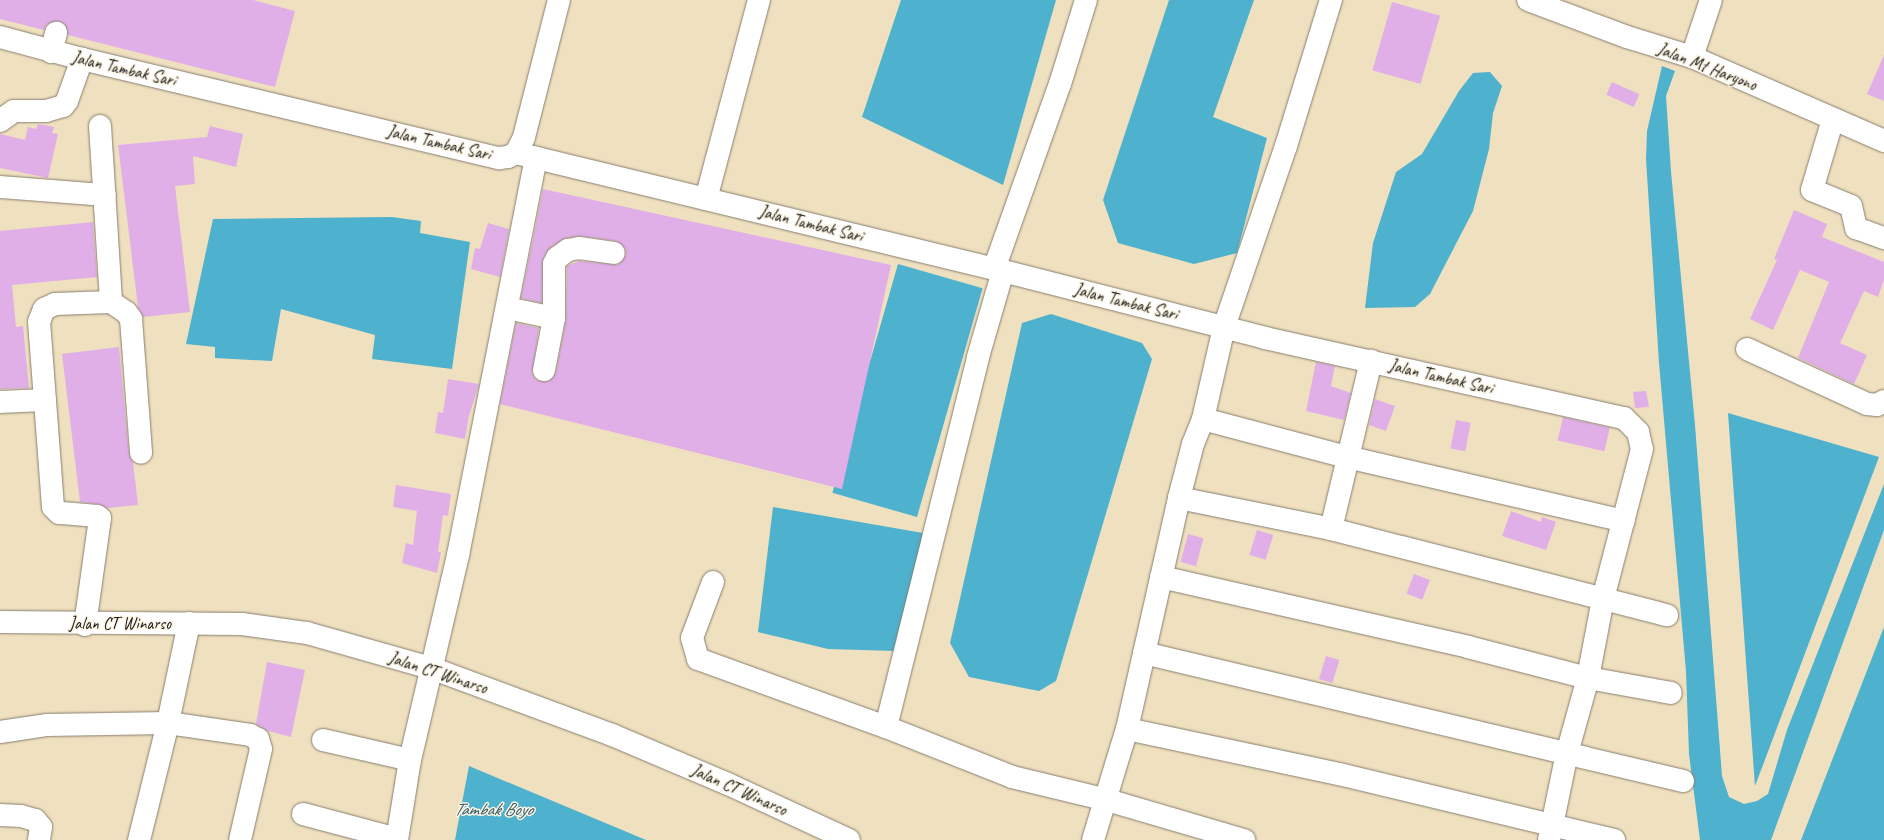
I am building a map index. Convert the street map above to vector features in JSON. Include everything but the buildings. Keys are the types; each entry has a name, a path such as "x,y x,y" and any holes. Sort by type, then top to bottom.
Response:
{"street":[{"path":"303,814 397,840 410,760 458,554 507,308 526,155 524,137 559,0"},
{"path":"706,199 759,0"},
{"path":"886,727 978,357 998,270 1060,84 1086,0"},
{"path":"1093,840 1107,800 1127,729 1179,498 1193,444 1203,419 1224,327 1286,146 1331,0"},
{"name":"Jalan Mt Haryono","path":"1528,0 1627,37 1692,57 1884,141"},
{"path":"1692,57 1711,0"},
{"name":"Jalan Tambak Sari","path":"0,37 54,42 82,60 499,158 526,155 998,270 1224,327 1624,418 1638,432 1642,449 1624,521"},
{"path":"0,121 14,111 46,111 63,106 67,101 82,60"},
{"path":"1833,119 1812,190 1851,206 1856,228 1884,238"},
{"path":"100,126 111,302"},
{"path":"0,187 105,195"},
{"path":"544,370 554,318 554,264 557,258 568,250 579,248 614,253"},
{"path":"85,625 100,518 97,516 59,513 53,507 39,322 44,309 55,304 111,302 126,312 133,328 141,453"},
{"path":"507,308 554,318"},
{"path":"1747,349 1867,404 1877,405 1884,401"},
{"path":"1330,529 1346,457 1371,361"},
{"path":"0,402 45,400"},
{"path":"1203,419 1346,457 1624,521 1603,599 1588,678 1567,753 1550,833"},
{"path":"1179,498 1330,529 1667,616"},
{"path":"1161,577 1468,647 1588,678 1671,693"},
{"path":"713,582 692,638 698,658 886,727 1012,777 1107,800 1244,840"},
{"name":"Jalan CT Winarso","path":"0,622 85,625 189,623 242,624 307,633 431,668 612,735 728,784 849,840"},
{"path":"139,840 168,723 189,623"},
{"path":"1144,653 1683,781"},
{"path":"0,732 47,725 168,723 250,735 258,739 261,749 240,840"},
{"path":"1127,729 1339,774 1550,833 1614,840"},
{"path":"323,740 410,760"},
{"path":"0,814 21,816 35,820 41,827 39,840"}],"water":[{"path":"901,0 1056,0 1003,185 862,117"},
{"path":"1169,0 1254,0 1213,117 1267,138 1237,253 1194,264 1118,243 1103,200"},
{"path":"1662,66 1675,71 1666,96 1671,172 1695,425 1722,776 1729,797 1744,804 1757,801 1768,794 1787,730 1884,484 1884,530 1771,840 1700,840 1689,754 1686,671 1659,363 1646,159 1647,131"},
{"path":"1490,72 1502,86 1493,113 1489,149 1473,211 1430,294 1415,307 1365,308 1373,243 1396,172 1422,154 1459,91 1473,73"},
{"path":"392,217 421,221 420,233 470,242 452,369 372,359 375,335 281,309 272,361 215,358 215,347 186,344 213,219"},
{"path":"898,264 983,288 917,517 832,493"},
{"path":"1051,314 1142,343 1152,359 1056,681 1039,691 969,677 950,643 1022,323"},
{"path":"1728,413 1879,457 1755,786"},
{"path":"773,507 923,533 895,651 828,649 758,632"},
{"path":"1884,627 1884,840 1801,840"},
{"name":"Tambak Boyo","path":"469,766 646,840 455,840"}]}
